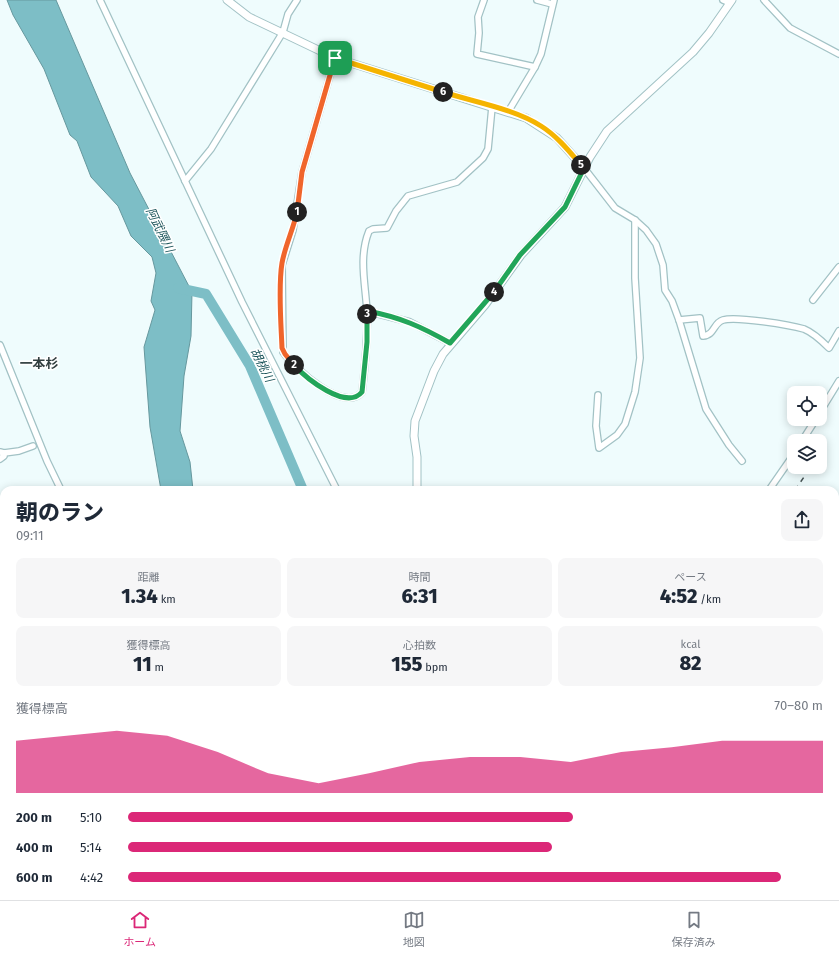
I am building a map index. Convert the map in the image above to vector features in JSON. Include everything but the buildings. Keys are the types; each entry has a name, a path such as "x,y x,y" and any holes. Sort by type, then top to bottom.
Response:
{"street":[{"path":"100,0 242,302 335,486"},
{"path":"227,0 249,17 335,58 526,118 548,131 584,168 615,208 635,220 646,230 656,244 663,265 665,290 672,301 680,320 706,409 728,445 742,461"},
{"path":"186,181 211,149 283,32 288,14 297,0"},
{"path":"484,0 478,17 479,33 477,54 535,67"},
{"path":"508,112 535,67 544,45 553,2 537,0"},
{"path":"764,0 790,28 839,54"},
{"path":"417,486 417,457 414,436 415,421 434,370 450,343 485,305 520,255 565,207 584,168 607,131 693,52 709,33 728,1"},
{"path":"335,58 302,172 293,230 282,265 283,352 302,373 334,394 346,398 359,396 362,392 367,342 364,260 369,231 373,229 386,228 403,200 408,196 453,185 475,166 487,152 492,107"},
{"path":"598,395 596,426 599,448 617,435 625,424 635,392 639,365 635,278 635,220"},
{"path":"813,300 839,267"},
{"path":"367,311 410,322 450,343"},
{"path":"680,320 700,318 703,336 708,336 718,323 724,320 737,319 785,326 809,332 829,348 839,331"},
{"path":"0,345 47,461 59,486"},
{"path":"827,401 839,381"},
{"path":"0,459 4,456 2,452 19,451 32,446"},
{"path":"772,486 787,464"}],"water":[{"path":"7,0 56,0 130,173 192,292 191,336 184,376 180,431 190,462 193,486 160,486 150,427 144,347 155,310 151,301 156,273 152,257 131,236 118,206 91,177 77,141 70,135 44,69 13,15"}],"waterway":[{"name":"胡桃川","path":"178,288 206,294 250,366 301,486"}],"railway":[{"path":"798,486 806,474"}],"district":[{"name":"一本杉","path":"39,363"}],"route":[{"path":"335,58 526,118 557,138 584,168 575,190 565,207 549,226 520,255 493,295 450,343 410,322 367,311 367,342 362,394 352,398 338,396 305,376 286,357 282,348 282,265 297,213 302,172 335,58"}],"water label":[{"name":"阿武隈川","path":"160,230"}]}
